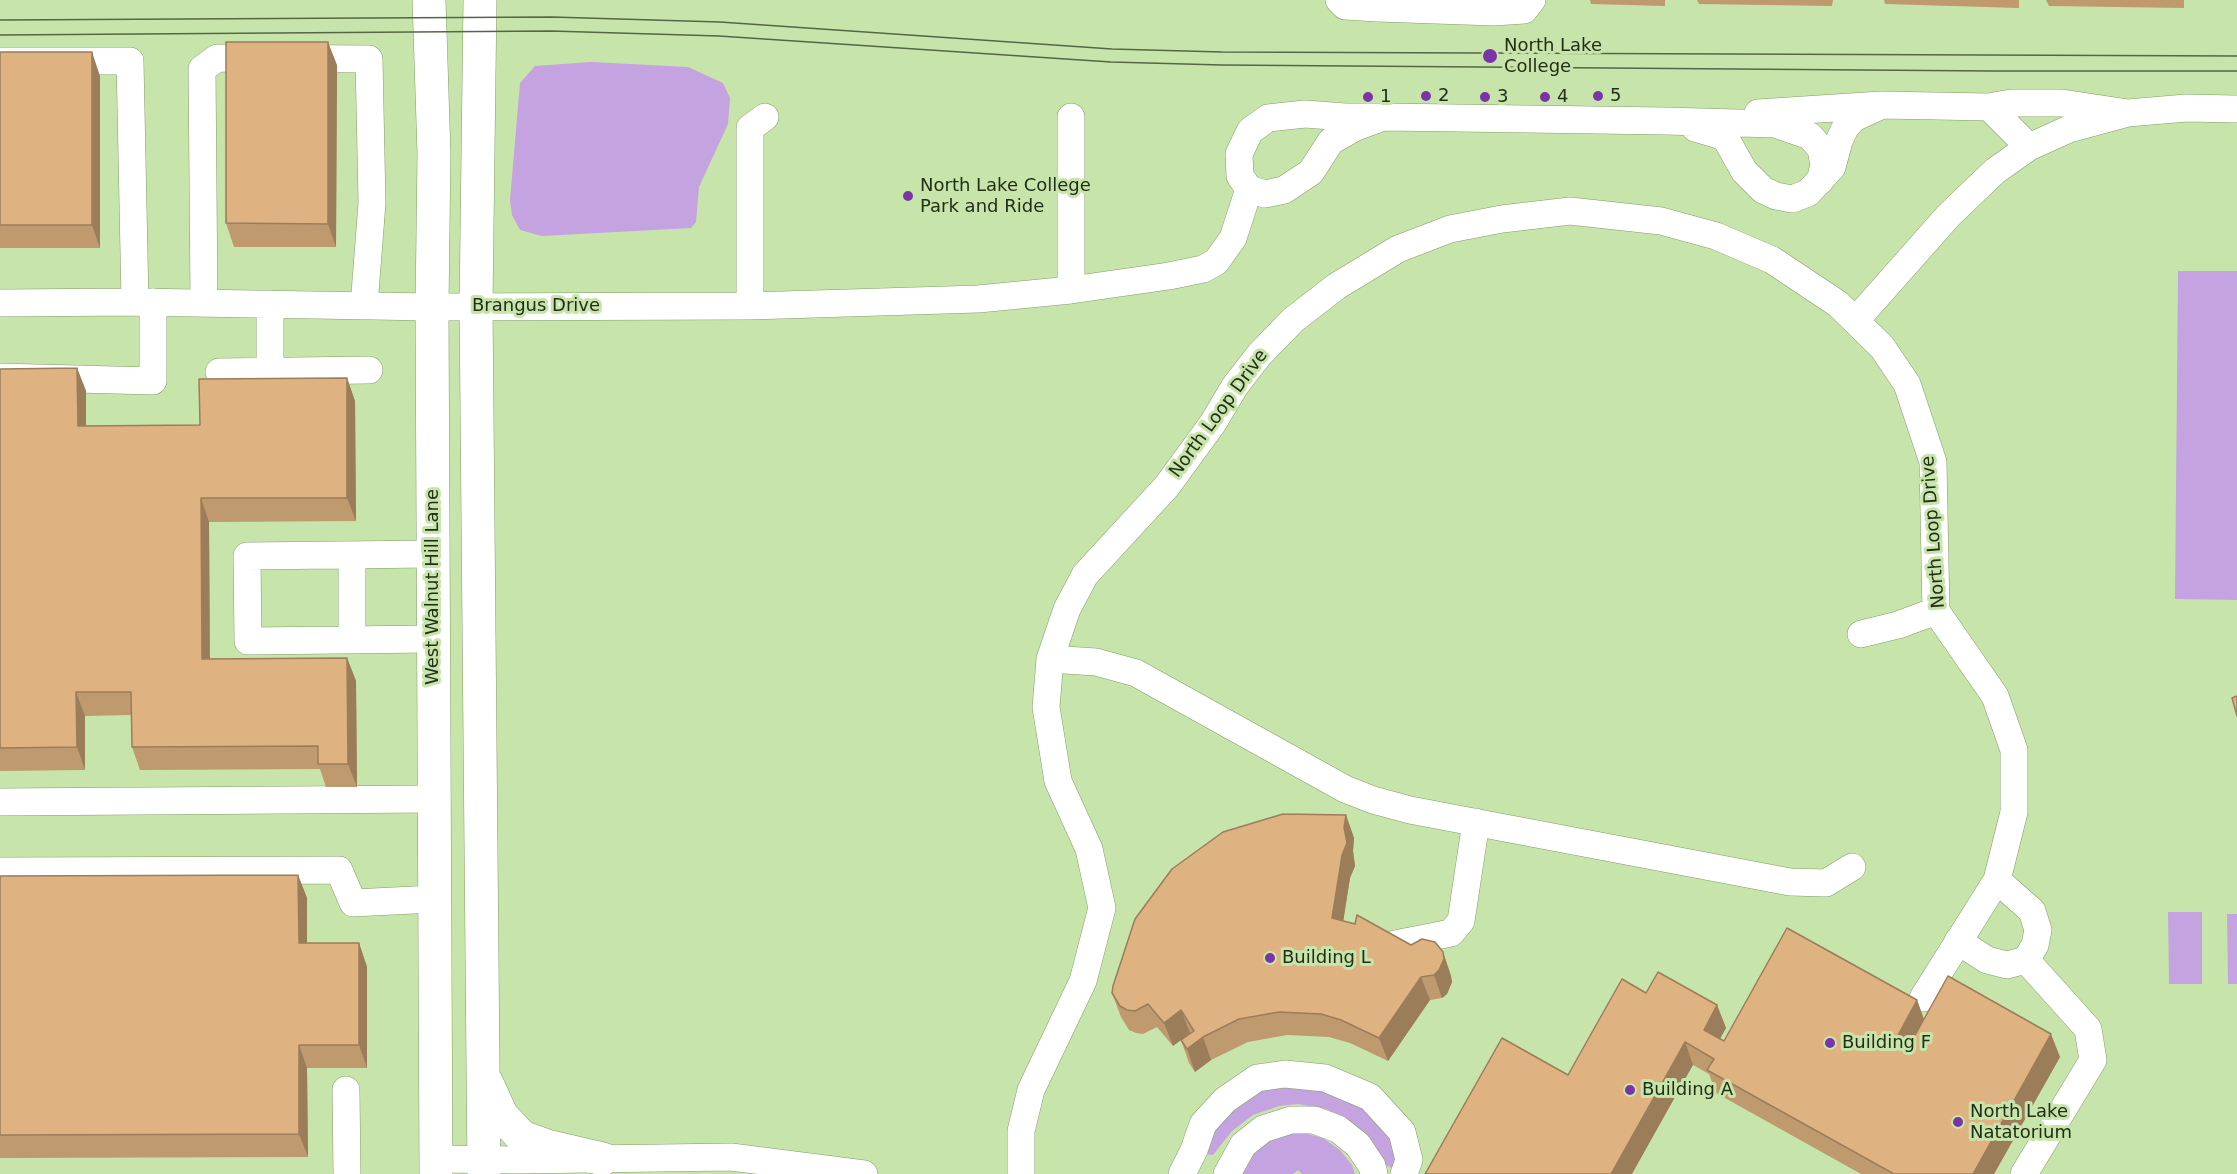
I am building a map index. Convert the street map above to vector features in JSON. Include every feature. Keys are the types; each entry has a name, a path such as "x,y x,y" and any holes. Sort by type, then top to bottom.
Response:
{"main road":[{"name":"West Walnut Hill Lane","path":"429,0 434,154 432,306 435,1167"},
{"path":"480,0 477,305 484,1167"},
{"path":"484,1077 502,1116 522,1137 547,1146 603,1159"}],"street":[{"path":"1340,0 1345,6 1494,12 1524,10 1532,0"},
{"path":"204,303 202,69 217,58 369,59 372,203 364,306"},
{"path":"0,61 130,61 144,302 153,381 0,377"},
{"path":"1665,121 1881,105 1989,107 2011,103 2062,103 2128,113"},
{"path":"1665,121 1719,135 1726,140 1744,171 1763,190 1776,196 1792,199 1808,193 1832,167 1839,141 1845,128 1854,118 1881,105"},
{"path":"1989,107 2029,147"},
{"path":"1856,320 1949,215 1995,171 2029,147 2069,129 2128,113 2186,108 2237,109"},
{"path":"1383,117 1356,127 1331,141 1311,172 1284,190 1266,194 1250,189 1240,176 1239,154 1250,131 1268,118 1305,114 1345,117 1383,117 1665,121 1775,124 1810,136 1821,149 1824,165 1820,181"},
{"path":"750,306 750,128 765,117"},
{"path":"1071,117 1071,290"},
{"name":"Brangus Drive","path":"0,303 750,306 978,300 1071,290 1203,269 1216,262 1233,238 1250,189"},
{"name":"North Loop Drive","path":"1021,1174 1021,1131 1031,1090 1083,981 1102,908 1089,849 1058,781 1046,707 1050,659 1067,609 1085,575 1167,486 1235,386 1259,355 1293,320 1337,286 1398,249 1450,229 1502,219 1570,211 1661,221 1716,236 1772,260 1838,304 1882,347 1907,384 1933,462 1936,611 1995,696 2014,750 2014,812 1997,880 1923,998"},
{"path":"270,304 270,371"},
{"path":"219,372 369,370"},
{"path":"433,554 247,556 248,641 433,639"},
{"path":"352,555 352,640"},
{"path":"1861,634 1936,611"},
{"path":"1050,659 1096,662 1136,673 1345,789 1373,800 1410,810 1790,882 1826,883 1852,867"},
{"path":"0,802 434,799"},
{"path":"1395,944 1451,933 1461,921 1476,822"},
{"path":"0,871 339,870 353,903 435,899"},
{"path":"1958,941 1987,960 2007,965 2026,960 2035,945 2038,930 2032,911 1997,880"},
{"path":"2024,1174 2093,1060 2088,1029 2026,960"},
{"path":"1182,1174 1203,1124 1225,1100 1257,1078 1285,1074 1325,1078 1370,1096 1402,1132 1409,1160 1404,1174"},
{"path":"346,1090 347,1174"},
{"path":"1202,1174 1228,1171 1243,1145 1263,1129 1287,1120 1314,1120 1338,1129 1358,1145 1372,1166 1374,1174"},
{"path":"435,1167 484,1167 603,1159 685,1166 731,1157 864,1174"}],"shaded area":[{"path":"591,62 688,67 723,83 730,98 728,124 699,187 696,222 691,228 542,236 520,230 512,215 510,200 520,83 535,66"},
{"path":"2178,271 2237,271 2237,600 2175,599"},
{"path":"2168,912 2202,912 2202,984 2169,984"},
{"path":"2227,914 2237,914 2237,984 2228,984"},
{"path":"1304,1085 1353,1100 1386,1129 1401,1156 1392,1168 1382,1163 1360,1130 1351,1122 1326,1109 1298,1104 1279,1106 1253,1115 1232,1131 1213,1155 1205,1154 1201,1140 1252,1094 1275,1087"},
{"path":"1304,1133 1323,1138 1340,1150 1352,1165 1355,1174 1302,1174 1298,1170 1293,1174 1238,1174 1249,1155 1265,1141 1284,1134"}],"building":[{"path":"226,42 328,42 328,224 226,223"},
{"path":"0,52 92,52 92,225 0,225"},
{"path":"77,368 78,426 200,425 199,379 347,378 347,498 201,498 202,659 347,658 348,764 318,764 318,746 132,747 131,692 76,692 77,747 0,748 0,369"},
{"path":"2237,696 2237,716 2232,698"},
{"name":"Building L","path":"1283,814 1346,815 1344,827 1347,843 1342,855 1332,918 1355,924 1357,915 1411,945 1422,939 1435,942 1443,952 1444,959 1434,975 1421,977 1379,1038 1341,1020 1321,1014 1279,1012 1239,1019 1203,1037 1187,1049 1181,1040 1194,1031 1181,1010 1164,1023 1148,1004 1135,1011 1127,1010 1120,1006 1112,993 1135,919 1172,869 1223,832"},
{"path":"298,875 299,943 359,943 359,1045 299,1045 299,1134 0,1135 0,876"},
{"path":"1787,928 1917,1000 1896,1039 1909,1046 1948,976 2051,1034 1973,1174 1894,1174 1707,1070 1714,1059 1685,1042 1611,1174 1425,1174 1502,1038 1568,1075 1622,979 1646,993 1658,972 1717,1005 1704,1030 1724,1041"}],"tram line":[{"path":"0,20 552,17 720,22 1112,49 1222,52 2237,56"},
{"path":"0,35 551,31 719,36 1111,62 1222,65 2237,71"}],"place":[{"name":"North Lake College","path":"1490,56"},
{"name":"2","path":"1426,96"},
{"name":"5","path":"1598,96"},
{"name":"1","path":"1368,97"},
{"name":"3","path":"1485,97"},
{"name":"4","path":"1545,97"},
{"name":"North Lake College Park and Ride","path":"908,196"},
{"name":"Building L","path":"1270,958"},
{"name":"Building F","path":"1830,1043"},
{"name":"Building A","path":"1630,1090"},
{"name":"North Lake Natatorium","path":"1958,1122"}]}
